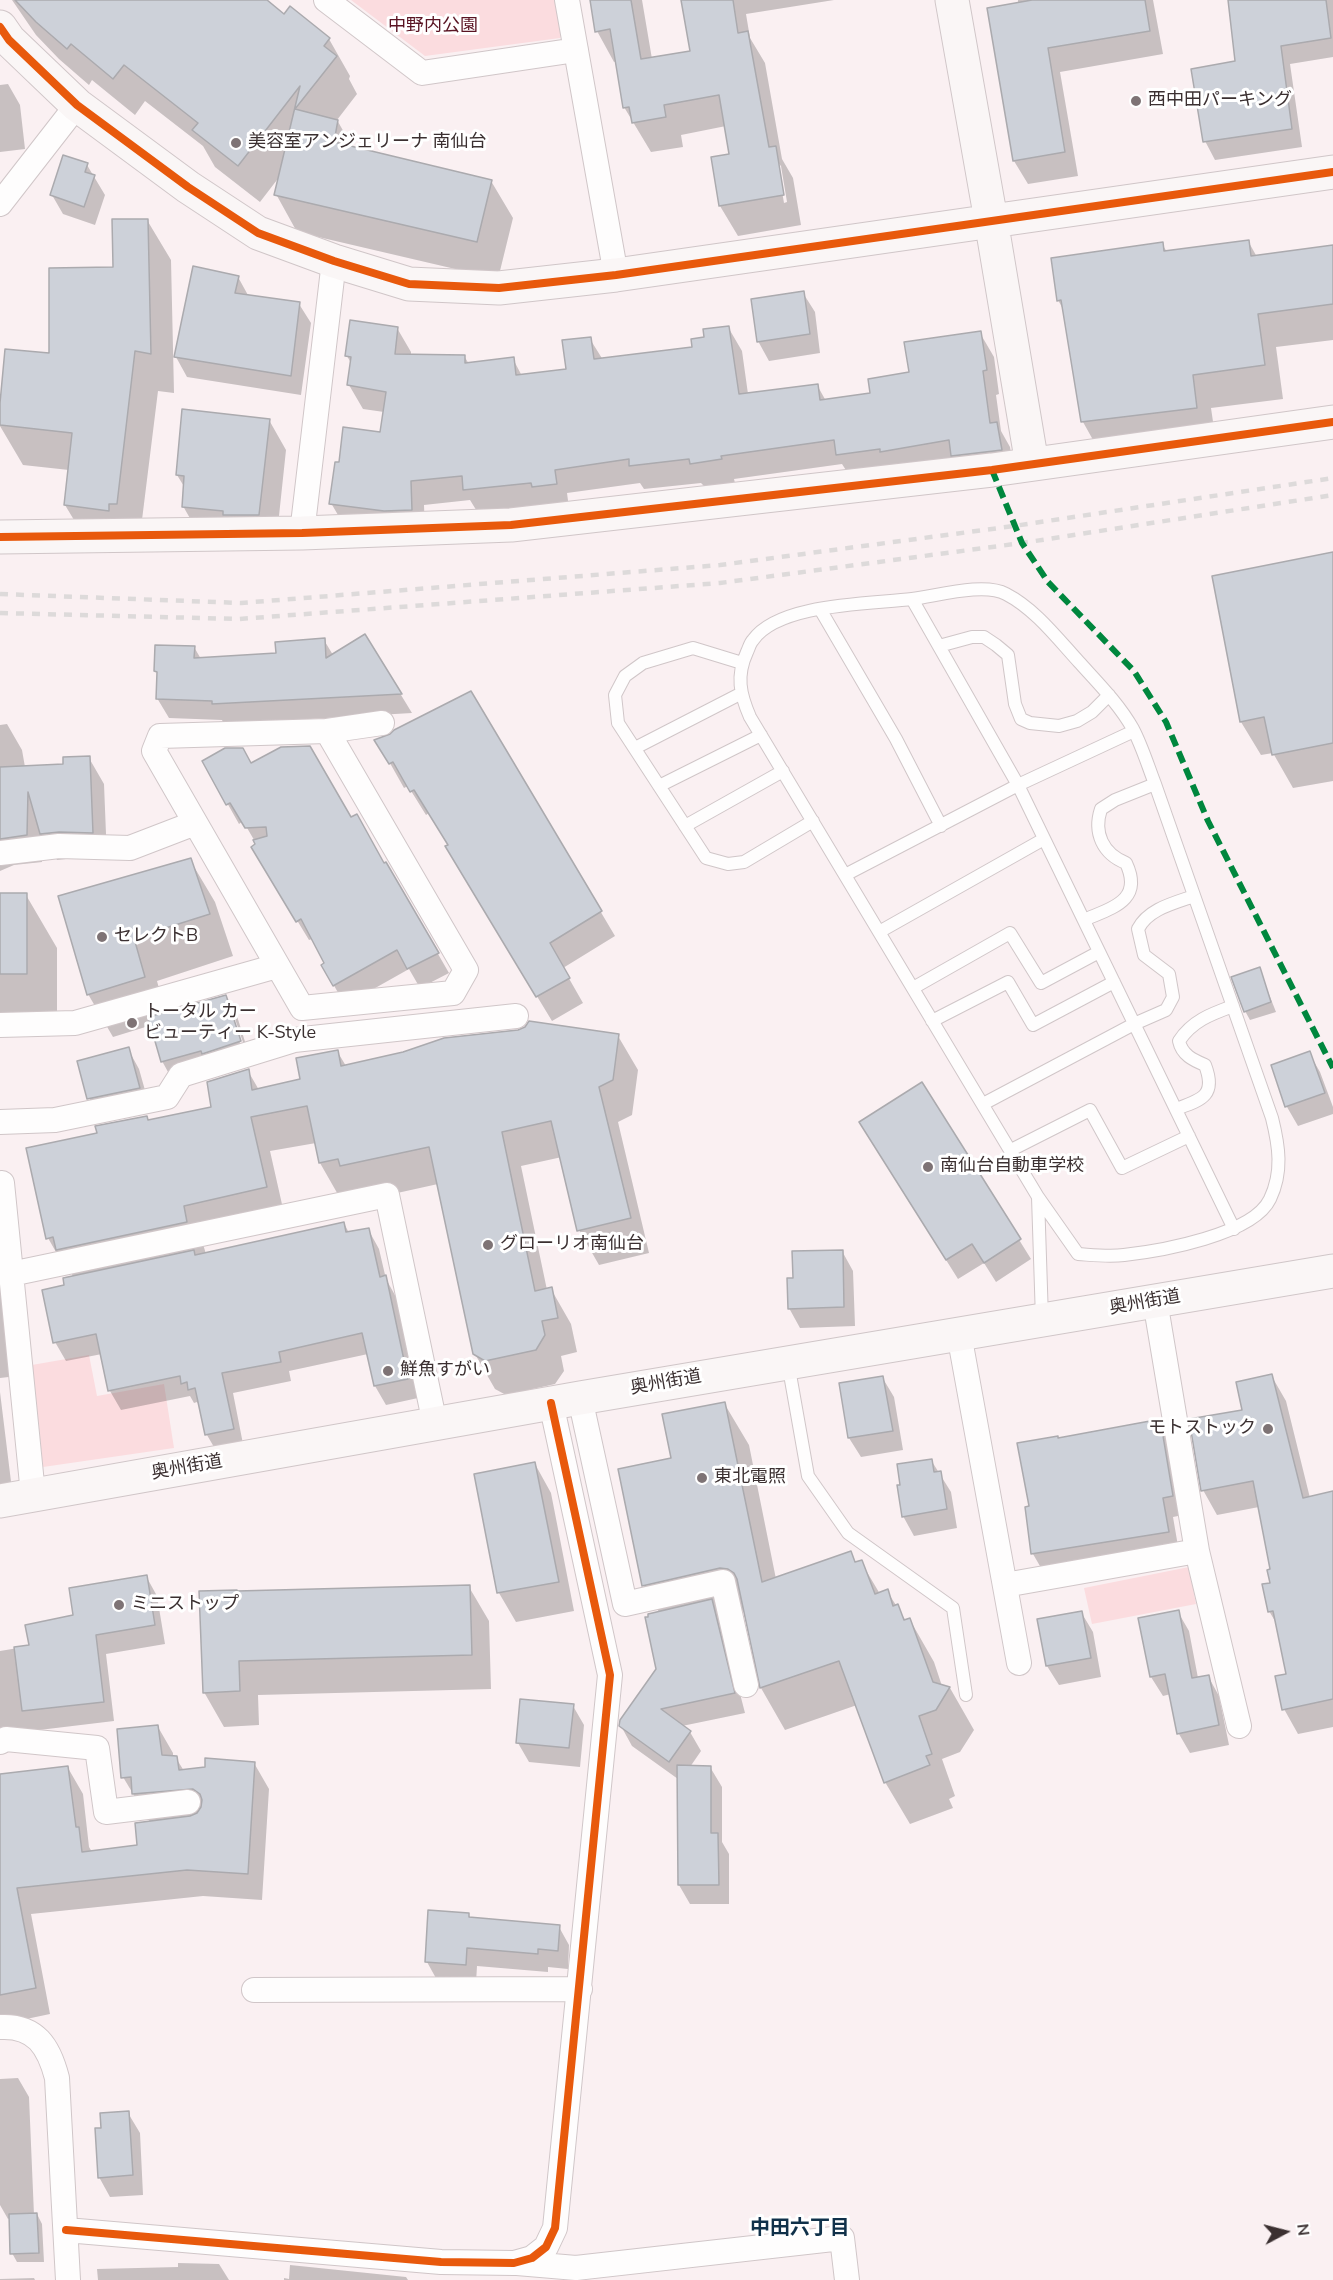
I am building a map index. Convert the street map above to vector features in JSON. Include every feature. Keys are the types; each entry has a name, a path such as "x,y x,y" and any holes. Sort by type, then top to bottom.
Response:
{"street":[{"path":"326,0 422,73 576,50"},
{"path":"567,0 616,275"},
{"path":"951,0 992,220 1032,464"},
{"path":"0,27 9,40 78,105 188,187 258,232 334,261 409,284 499,288 616,275 1333,172"},
{"path":"0,204 78,105"},
{"path":"302,533 334,261"},
{"path":"0,537 302,533 511,525 992,470 1333,422"},
{"path":"327,731 466,970 453,993 302,1008 154,751 160,736 327,731 382,723"},
{"path":"0,853 59,846 130,848 195,823"},
{"path":"0,1025 75,1023 277,966"},
{"path":"0,1122 55,1120 167,1097 181,1075 294,1040 516,1016"},
{"path":"2,1183 33,1494"},
{"path":"11,1274 387,1195 435,1424"},
{"name":"奥州街道","path":"0,1501 565,1400 1333,1271"},
{"path":"1155,1301 1197,1551 1239,1726"},
{"path":"959,1334 1019,1663"},
{"path":"565,1400 625,1604 723,1582 746,1685"},
{"path":"66,2230 440,2271 514,2263 532,2258 546,2247 555,2228 610,1675 565,1400"},
{"path":"1005,1585 1197,1551"},
{"path":"0,1742 6,1739 97,1748 106,1812 188,1802"},
{"path":"254,1990 580,1989"},
{"path":"0,2028 25,2030 40,2040 51,2055 57,2078 68,2280"},
{"path":"514,2263 576,2268 586,2274 842,2238 847,2280"}],"lane":[{"path":"975,589 1004,592 1023,604 1050,630 1109,695 1134,731 1155,784 1272,1118 1279,1150 1269,1200 1259,1212 1234,1229 1195,1241 1124,1255 1078,1254 1038,1197 761,735 740,694 742,663 753,639 773,623 820,609 912,599 975,589"},
{"path":"912,599 1018,785 1234,1229"},
{"path":"820,609 896,740 941,826"},
{"path":"939,646 972,637 984,637 1008,655 1015,704 1022,718 1030,723 1059,726 1077,721 1092,712 1109,695"},
{"path":"742,663 693,648 643,663 625,676 615,695 618,723 706,858 728,864 744,862 813,821"},
{"path":"634,748 740,694"},
{"path":"845,875 1018,785 1134,731"},
{"path":"659,786 761,735"},
{"path":"685,826 783,771"},
{"path":"1084,920 1122,903 1130,890 1132,876 1126,863 1104,849 1098,819 1101,809 1115,800 1155,784"},
{"path":"879,932 1044,838"},
{"path":"983,1104 1134,1024 1166,1010 1173,997 1169,974 1144,955 1138,929 1144,918 1165,906 1194,896"},
{"path":"913,988 1010,933 1041,983 1099,952"},
{"path":"933,1021 1008,982 1033,1024 1114,982"},
{"path":"1176,1109 1201,1100 1208,1089 1210,1078 1205,1065 1190,1058 1181,1050 1179,1041 1184,1032 1196,1022 1233,1006"},
{"path":"1011,1150 1090,1110 1122,1168 1189,1136"},
{"path":"1038,1197 1042,1320"},
{"path":"788,1362 808,1476 848,1533 953,1608 966,1695"}],"green space":[{"name":"中野内公園","path":"351,0 559,0 564,27 560,38 425,56"},
{"path":"89,1355 97,1396 164,1384 174,1448 43,1467 32,1365"},
{"path":"1189,1567 1196,1604 1092,1624 1084,1588"}],"building":[{"path":"15,0 267,0 284,14 290,6 330,38 324,46 337,56 295,109 338,120 334,142 492,180 477,242 274,195 300,86 238,166 192,130 198,123 124,65 113,79 71,44 67,49"},
{"path":"590,0 631,0 641,59 690,51 681,0 733,0 738,33 748,31 769,147 776,146 784,195 719,206 711,157 729,154 719,95 664,105 666,117 632,123 629,107 623,108 610,29 595,32"},
{"path":"1032,0 1145,0 1150,31 1048,48 1065,152 1013,161 987,8"},
{"path":"1228,0 1326,0 1331,38 1281,46 1292,129 1203,142 1191,69 1235,61"},
{"path":"63,155 88,163 85,172 95,175 84,207 50,195"},
{"path":"112,219 148,219 151,354 135,351 117,504 109,504 109,511 64,505 72,433 0,425 0,403 5,349 49,353 49,268 113,267"},
{"path":"1249,240 1251,256 1333,245 1333,304 1258,314 1265,365 1193,375 1197,408 1081,422 1061,300 1057,301 1051,258 1163,242 1164,251"},
{"path":"193,266 239,276 235,293 300,302 291,376 174,357"},
{"path":"804,291 810,334 757,342 751,299"},
{"path":"350,320 398,327 395,354 465,355 465,363 514,357 516,375 566,369 562,340 591,337 594,359 692,347 691,339 704,337 703,329 729,326 739,394 818,384 820,400 870,393 868,379 909,372 904,342 981,331 987,370 983,371 990,423 997,422 1002,450 951,456 949,440 880,452 880,449 836,455 834,440 721,456 722,459 690,464 689,459 629,466 629,459 555,470 557,484 532,487 531,483 463,490 462,476 411,481 412,510 384,511 329,504 335,462 339,462 343,427 380,432 386,392 347,385 351,357 345,356"},
{"path":"182,409 270,419 259,515 223,515 223,511 182,507 184,476 176,475"},
{"path":"1333,552 1333,743 1272,755 1264,717 1240,722 1212,576"},
{"path":"365,634 402,694 212,704 212,701 156,699 155,645 195,646 194,658 276,653 275,642 325,638 326,658"},
{"path":"471,691 602,911 550,943 570,978 536,997 414,790 410,792 393,762 389,764 374,740 390,734"},
{"path":"310,746 351,817 357,814 439,953 407,969 397,950 333,986 301,919 296,922 251,847 255,844 253,840 267,836 266,827 245,828 230,803 226,805 202,761 225,748 243,748 251,763 281,747"},
{"path":"90,756 93,833 40,834 28,792 27,835 0,839 0,767 63,764 63,757"},
{"path":"191,858 210,914 134,938 145,977 87,995 58,896"},
{"path":"0,893 27,893 27,974 0,974"},
{"path":"1260,967 1271,1002 1244,1012 1231,977"},
{"path":"226,995 241,1041 202,1054 201,1051 161,1062 148,1017"},
{"path":"529,1021 619,1034 613,1080 599,1087 631,1218 577,1231 551,1121 502,1132 535,1291 552,1287 558,1318 542,1321 545,1335 536,1350 485,1361 473,1354 429,1147 340,1166 338,1159 319,1163 307,1106 251,1117 267,1187 184,1206 187,1222 56,1250 53,1237 46,1239 26,1148 97,1133 95,1126 147,1116 148,1120 211,1107 207,1082 249,1069 252,1090 300,1079 296,1058 338,1050 341,1066 403,1052 444,1038 518,1030 525,1027"},
{"path":"129,1047 140,1088 87,1099 77,1061"},
{"path":"1310,1051 1325,1093 1285,1107 1271,1065"},
{"path":"922,1082 1021,1239 984,1263 972,1244 946,1260 859,1122"},
{"path":"344,1222 346,1232 369,1228 380,1277 386,1275 408,1379 374,1386 362,1333 279,1352 281,1362 222,1373 234,1429 205,1435 195,1388 188,1390 187,1382 181,1384 180,1376 108,1391 96,1334 53,1343 42,1290 64,1285 63,1278 194,1250 195,1255"},
{"path":"843,1250 844,1307 788,1309 787,1278 793,1278 792,1251"},
{"path":"1272,1374 1303,1498 1333,1491 1333,1699 1282,1710 1275,1676 1286,1674 1273,1611 1268,1612 1262,1584 1270,1583 1267,1570 1270,1569 1253,1481 1201,1491 1189,1419 1242,1410 1236,1382"},
{"path":"883,1376 893,1431 848,1438 839,1383"},
{"path":"725,1402 762,1582 851,1551 855,1562 862,1560 875,1594 888,1589 893,1606 898,1604 904,1620 910,1618 933,1682 950,1687 936,1710 919,1716 932,1754 926,1756 930,1765 884,1783 839,1661 760,1688 737,1579 728,1569 720,1568 642,1586 618,1469 671,1458 662,1414"},
{"path":"1150,1421 1150,1426 1161,1424 1173,1496 1163,1498 1169,1532 1031,1554 1025,1507 1029,1506 1017,1443"},
{"path":"932,1459 934,1472 941,1471 947,1509 902,1517 897,1485 900,1485 897,1464"},
{"path":"535,1462 559,1582 497,1593 474,1474"},
{"path":"147,1575 155,1625 96,1635 104,1702 22,1711 14,1647 29,1645 25,1625 73,1615 69,1588"},
{"path":"470,1585 472,1655 239,1661 240,1691 203,1693 199,1591"},
{"path":"712,1599 735,1693 661,1709 691,1731 669,1762 619,1726 620,1720 656,1669 645,1617 648,1617 648,1614"},
{"path":"1179,1610 1192,1678 1209,1675 1219,1725 1177,1734 1165,1674 1150,1677 1138,1618"},
{"path":"1082,1611 1091,1658 1046,1666 1037,1619"},
{"path":"520,1699 574,1704 569,1748 516,1743"},
{"path":"158,1725 162,1755 177,1756 179,1770 205,1767 205,1758 255,1762 248,1874 187,1870 17,1888 36,1988 0,1995 0,1774 68,1766 76,1827 79,1827 82,1852 137,1845 135,1823 190,1816 197,1813 201,1807 200,1794 193,1789 132,1794 131,1777 121,1778 117,1729"},
{"path":"677,1765 711,1766 711,1833 718,1833 719,1885 678,1885"},
{"path":"428,1910 469,1913 469,1917 560,1925 558,1951 538,1949 538,1954 467,1948 466,1965 425,1962"},
{"path":"129,2111 133,2175 98,2178 95,2128 101,2128 100,2113"},
{"path":"37,2213 39,2253 10,2254 9,2214"}],"railway":[{"path":"0,594 241,603 720,565 1014,526 1333,478"},
{"path":"0,613 239,619 720,583 1022,543 1333,495"}],"marked path":[{"path":"992,470 1022,543 1048,582 1134,671 1166,722 1208,821 1333,1068"}],"cycle path":[{"path":"0,27 9,40 77,105 188,187 258,233 334,261 409,284 499,288 616,275 1333,172"},
{"path":"0,537 302,533 511,525 992,470 1333,422"},
{"path":"66,2230 441,2262 514,2263 532,2258 546,2247 555,2228 610,1675 551,1403"}],"place":[{"name":"西中田パーキング","path":"1136,101"},
{"name":"美容室アンジェリーナ 南仙台","path":"236,143"},
{"name":"セレクトB","path":"102,937"},
{"name":"トータル カー ビューティー K-Style","path":"132,1023"},
{"name":"南仙台自動車学校","path":"928,1167"},
{"name":"グローリオ南仙台","path":"488,1245"},
{"name":"鮮魚すがい","path":"388,1371"},
{"name":"モトストック","path":"1268,1429"},
{"name":"東北電照","path":"702,1478"},
{"name":"ミニストップ","path":"119,1605"}],"district":[{"name":"中田六丁目","path":"800,2229"}]}
